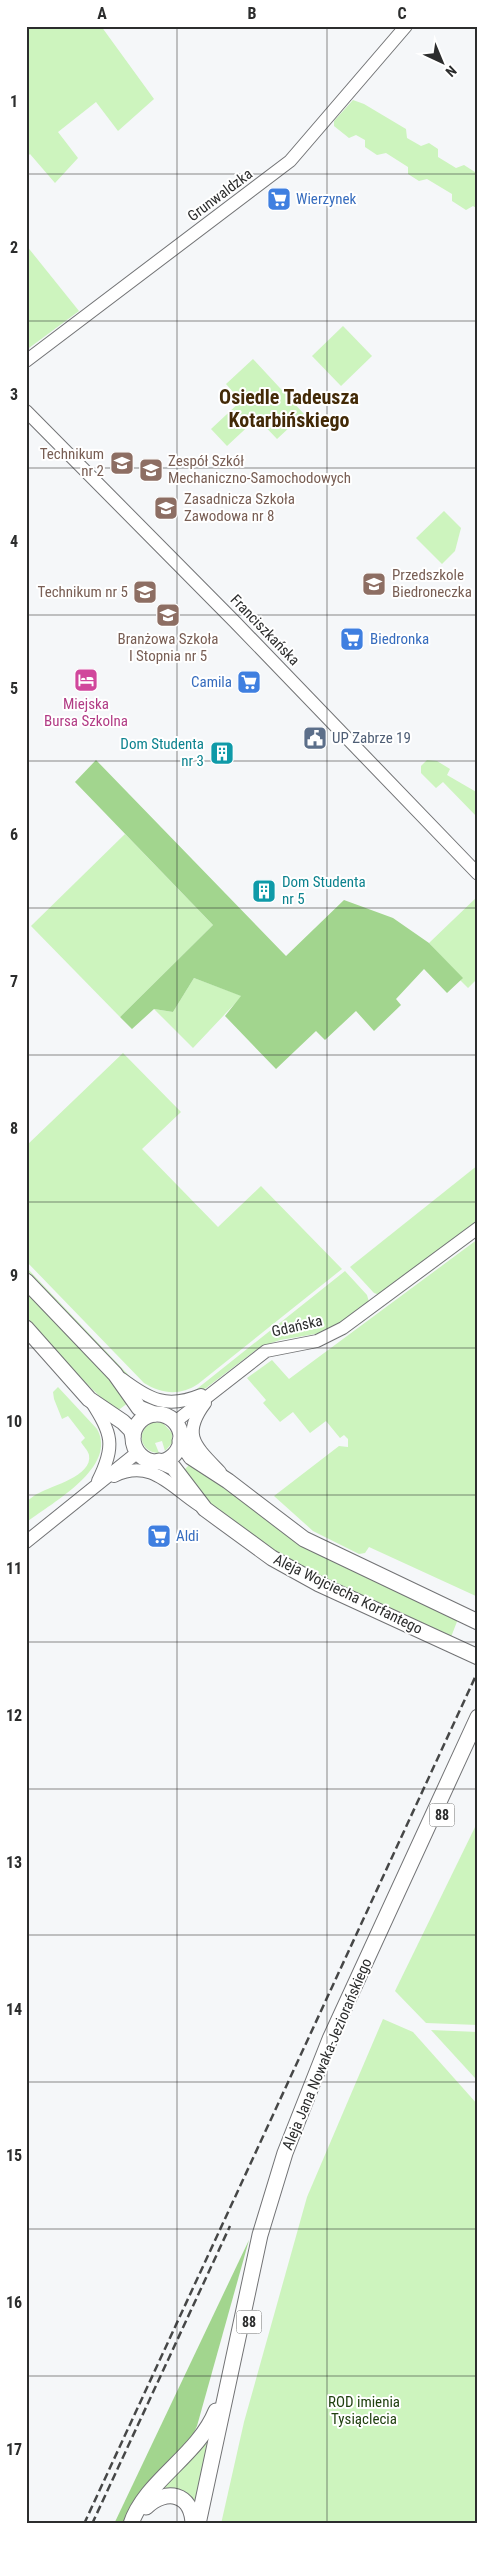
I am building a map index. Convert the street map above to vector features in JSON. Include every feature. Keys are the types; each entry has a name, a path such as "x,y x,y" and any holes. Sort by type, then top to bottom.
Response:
{"main road":[{"path":"26,1281 115,1374 139,1408 154,1414 162,1414 174,1422 178,1428 180,1441 174,1454 160,1461 149,1460 138,1452 133,1436 123,1422 89,1399 26,1328"},
{"path":"133,1436 139,1422 154,1414"},
{"name":"Aleja Wojciecha Korfantego","path":"180,1441 191,1458 228,1481 304,1539 478,1622"},
{"name":"Aleja Wojciecha Korfantego","path":"160,1461 172,1467 205,1509 252,1545 302,1575 478,1657"},
{"name":"Aleja Jana Nowaka-Jeziorańskiego","path":"198,2524 260,2235 298,2116 334,2031 478,1717"},
{"name":"Aleja Jana Nowaka-Jeziorańskiego","path":"206,2524 269,2237 304,2124 337,2045 478,1736"},
{"path":"131,2524 142,2502 204,2436 228,2382"},
{"path":"136,2524 147,2506 159,2497 168,2495 179,2497 186,2502 192,2514 193,2524"}],"street":[{"name":"Grunwaldzka","path":"26,361 290,161 406,26"},
{"name":"Franciszkańska","path":"26,411 222,609 478,874"},
{"name":"Gdańska","path":"174,1422 266,1351 317,1341 343,1328 478,1228"},
{"path":"115,1374 143,1395 172,1403 187,1401 215,1389"},
{"path":"215,1389 192,1423 192,1439 228,1481"},
{"path":"89,1399 104,1422 111,1442 107,1460 96,1485"},
{"path":"26,1542 138,1452"},
{"path":"96,1485 127,1470 149,1470 205,1509"}],"green space":[{"path":"26,26 101,26 154,99 118,131 96,102 58,132 78,158 55,183 30,154 26,158"},
{"path":"353,100 364,104 406,129 407,138 421,146 429,143 438,149 438,157 456,168 464,165 478,174 478,209 473,206 466,210 452,201 452,194 427,179 419,181 408,174 408,167 386,153 377,155 365,147 365,140 356,135 349,138 334,126 334,121"},
{"path":"26,245 79,311 29,348 26,344"},
{"path":"343,326 372,356 341,386 312,356"},
{"path":"253,359 304,414 277,439 257,418 227,446 211,429 241,401 226,384"},
{"path":"444,511 461,528 455,551 442,564 416,538"},
{"path":"96,760 286,956 344,900 393,918 429,943 463,978 447,993 424,969 396,999 401,1005 374,1031 356,1011 325,1040 316,1031 276,1069 225,1016 241,996 194,978 173,1012 154,1009 132,1029 120,1017 213,925 75,782"},
{"path":"427,760 437,761 450,769 447,775 478,793 478,818 443,782 436,788 421,773 421,766"},
{"path":"125,834 213,925 120,1017 31,926"},
{"path":"478,896 478,978 468,988 460,980 462,978 429,943"},
{"path":"194,978 242,996 193,1048 154,1009 173,1012"},
{"path":"123,1053 181,1112 142,1149 218,1227 261,1186 342,1269 198,1384 178,1392 164,1391 144,1383 26,1261 26,1146"},
{"path":"478,1165 478,1220 386,1291 380,1295 374,1293 350,1267"},
{"path":"478,1239 478,1597 369,1547 365,1553 359,1554 313,1531 274,1496 339,1446 348,1447 348,1439 344,1435 340,1438 326,1421 310,1433 293,1412 280,1422 263,1403 266,1400 247,1378 272,1360 289,1379"},
{"path":"26,1267 138,1385 119,1370 26,1272"},
{"path":"345,1271 367,1295 369,1302 338,1325 321,1333 280,1340 260,1347 206,1388 193,1392"},
{"path":"26,1291 108,1377 128,1403 117,1411 104,1401 26,1318"},
{"path":"58,1387 97,1429 101,1443 99,1457 80,1482 27,1522 26,1502 37,1494 78,1474 85,1469 88,1462 89,1455 81,1442 85,1438 68,1416 62,1419 54,1399 53,1392"},
{"path":"153,1422 163,1423 172,1433 172,1443 165,1451 162,1441 155,1443 159,1453 148,1449 142,1440 144,1430"},
{"path":"191,1463 306,1547 458,1619 451,1637 329,1581 277,1553 207,1502 183,1471"},
{"path":"478,1821 478,2025 426,2023 395,1991"},
{"name":"ROD imienia Tysiąclecia","path":"383,2019 413,2032 478,2105 478,2524 221,2524 244,2422 307,2197"},
{"path":"431,2030 478,2032 478,2077 475,2078"},
{"path":"249,2240 197,2426 186,2449 125,2524 114,2524"},
{"path":"211,2430 196,2509 157,2494"}],"railway":[{"path":"84,2524 478,1671"},
{"path":"92,2524 230,2226"}],"place":[{"name":"Wierzynek","path":"279,199"},
{"name":"Technikum nr 2","path":"122,463"},
{"name":"Zespół Szkół Mechaniczno-Samochodowych","path":"151,470"},
{"name":"Zasadnicza Szkoła Zawodowa nr 8","path":"166,508"},
{"name":"Przedszkole Biedroneczka","path":"374,584"},
{"name":"Technikum nr 5","path":"145,592"},
{"name":"Branżowa Szkoła I Stopnia nr 5","path":"168,615"},
{"name":"Biedronka","path":"352,639"},
{"name":"Miejska Bursa Szkolna","path":"86,680"},
{"name":"Camila","path":"249,682"},
{"name":"UP Zabrze 19","path":"315,738"},
{"name":"Dom Studenta nr 3","path":"222,753"},
{"name":"Dom Studenta nr 5","path":"264,891"},
{"name":"Aldi","path":"159,1536"}],"district":[{"name":"Osiedle Tadeusza Kotarbińskiego","path":"289,408"}]}
